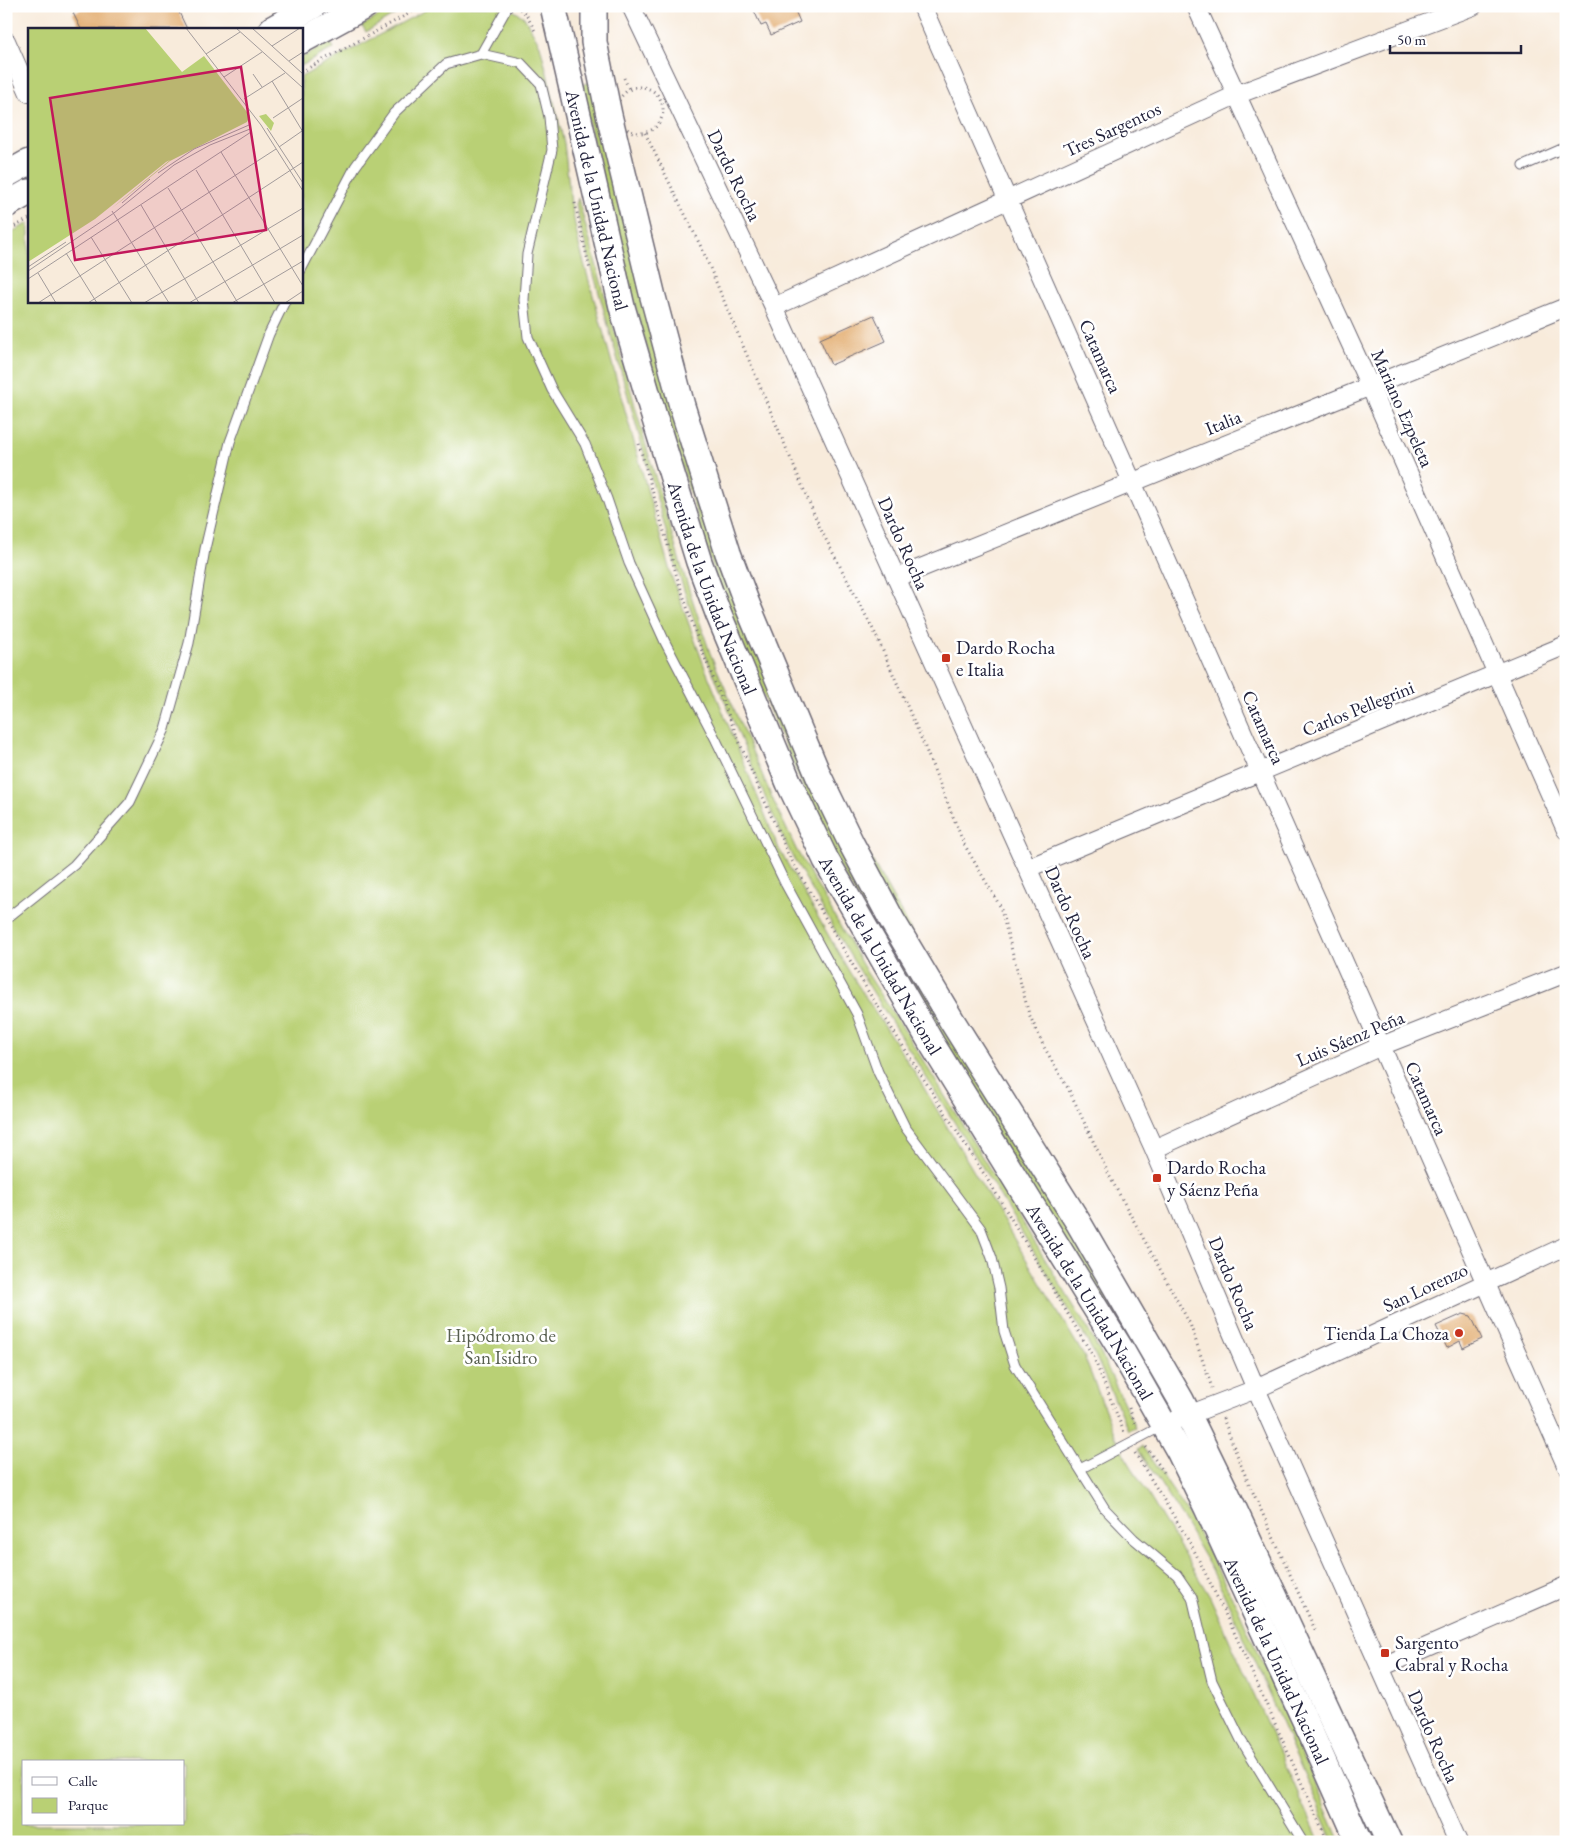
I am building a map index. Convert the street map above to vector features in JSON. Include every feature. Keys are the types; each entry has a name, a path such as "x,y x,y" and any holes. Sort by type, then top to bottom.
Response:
{"main road":[{"path":"302,40 365,6"},
{"name":"Avenida de la Unidad Nacional","path":"553,6 622,307 653,413 699,562 718,613 789,783 826,860 932,1044 1122,1351 1164,1425 1207,1508 1313,1738 1358,1842"},
{"name":"Avenida de la Unidad Nacional","path":"594,6 594,42 609,115 682,406 704,482 747,604 816,768 850,843 893,922 1082,1230 1144,1334 1189,1415 1389,1842"},
{"path":"274,28 304,9"},
{"path":"6,175 28,163"},
{"path":"6,205 28,193"}],"street":[{"name":"Dardo Rocha","path":"631,6 774,307 1028,868 1154,1149 1256,1389 1458,1842"},
{"name":"Catamarca","path":"922,6 1381,1046 1484,1284 1566,1466"},
{"name":"Mariano Ezpeleta","path":"1196,6 1370,386 1566,830"},
{"name":"Tres Sargentos","path":"774,307 1236,95 1473,6"},
{"path":"6,41 28,91"},
{"name":"Italia","path":"896,578 1566,306"},
{"name":"Carlos Pellegrini","path":"1028,868 1566,645"},
{"name":"Luis Sáenz Peña","path":"1154,1149 1381,1046 1566,973"},
{"name":"San Lorenzo","path":"1164,1425 1256,1389 1566,1246"},
{"path":"1381,1667 1566,1586"}],"lane":[{"path":"482,54 508,6"},
{"path":"302,268 356,167 394,113 446,64 482,54 521,64 541,84 550,117 552,150 527,254 524,300 528,337 552,390 585,444 630,563 665,642 716,740 785,883 857,1014 878,1072 905,1127 980,1229 992,1258 999,1288 1004,1331 1015,1365 1105,1509 1134,1539 1177,1575 1192,1597 1212,1681 1241,1740 1303,1842"},
{"path":"1523,166 1566,147"},
{"path":"6,919 74,865 130,802 166,729 189,644 206,549 230,442 269,334 285,302"},
{"path":"1080,1468 1164,1425"}],"path":[{"path":"302,71 423,6"},
{"path":"637,87 645,87 652,90 662,103 662,118 652,130 645,134 637,134 624,128 616,114 619,100 623,94 637,87"},
{"path":"645,134 702,249 820,528 876,635 922,740 964,844 1000,906 1029,1014 1036,1030 1069,1090 1111,1179 1190,1324 1242,1468 1319,1639"},
{"path":"6,231 28,220"}],"green space":[{"path":"395,6 409,6 366,32 362,26"},
{"name":"Hipódromo de San Isidro","path":"433,6 506,6 524,17 540,45 564,143 571,204 579,245 671,575 705,668 779,849 850,973 915,1073 1084,1356 1125,1456 1210,1597 1320,1842 6,1842 6,235 28,224 28,302 302,302 302,76"},
{"path":"330,42 334,48 302,65 302,57"},
{"path":"591,82 754,647 1094,1261 1159,1384 1154,1383 1002,1144 833,856 725,607 667,418 633,298 586,112 582,85"},
{"path":"578,198 680,562 710,653 774,802 796,849 867,973 905,1031 1086,1326 1135,1427 1128,1430 1096,1357 1080,1328 846,949 790,852 768,804 706,656 675,563 581,229 576,204"},
{"path":"1142,1446 1183,1506 1238,1608 1340,1842 1334,1842 1213,1572 1176,1508 1138,1449"}],"building":[{"path":"86,6 176,6 187,28 80,28 73,13"},
{"path":"752,6 793,6 800,22 771,35 766,24 761,26"},
{"path":"874,315 886,341 831,365 820,339"},
{"name":"Tienda La Choza","path":"1463,1314 1471,1316 1482,1339 1463,1348 1460,1341 1447,1348 1436,1326"}],"place":[{"name":"Dardo Rocha e Italia","path":"946,658"},
{"name":"Dardo Rocha y Sáenz Peña","path":"1157,1178"},
{"name":"Tienda La Choza","path":"1459,1333"},
{"name":"Sargento Cabral y Rocha","path":"1385,1653"}]}
